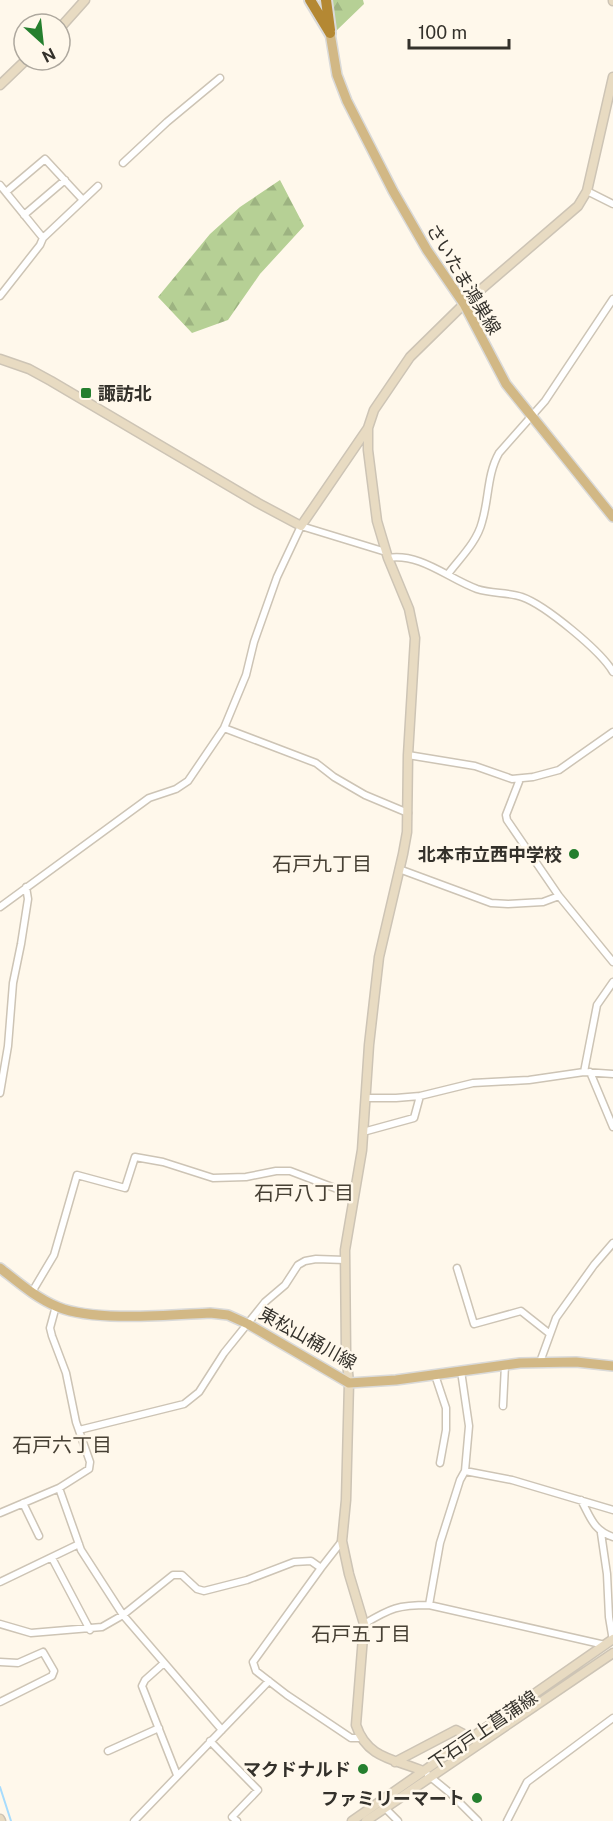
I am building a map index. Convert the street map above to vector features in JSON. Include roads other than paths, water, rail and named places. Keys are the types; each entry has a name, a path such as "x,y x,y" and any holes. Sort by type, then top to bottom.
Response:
{"highway":[{"path":"310,0 330,33"},
{"path":"326,0 330,33"}],"main road":[{"name":"さいたま鴻巣線","path":"330,33 337,75 347,101 393,191 427,250 464,304 506,384 613,517"},
{"name":"東松山桶川線","path":"0,1268 32,1292 70,1311 95,1315 210,1313 228,1315 248,1324 349,1383 540,1362 576,1362 613,1366"}],"street":[{"path":"72,15 85,0"},
{"path":"0,85 14,72"},
{"path":"0,907 149,798 176,789 188,781 224,728 246,675 254,642 277,577 301,526 368,428 374,410 410,357 464,304 578,206 587,191 613,77"},
{"path":"123,163 167,122 220,78"},
{"path":"6,192 45,159 83,200"},
{"path":"24,215 65,180"},
{"path":"0,185 43,238"},
{"path":"0,296 43,238 98,186"},
{"path":"587,191 613,204"},
{"path":"448,574 476,537 482,524 494,462 545,401 613,299"},
{"path":"0,359 29,369 51,381 301,526 387,555 412,558 477,589 519,596 535,602 611,664 613,672"},
{"path":"368,428 368,450 377,521 387,555 409,609 415,638 408,756 408,813 404,854 379,957 369,1045 363,1132 345,1260 346,1351 349,1383 346,1500 342,1541 364,1624 356,1725 360,1738 381,1757 423,1771 478,1821"},
{"path":"224,728 316,763 334,777 365,795 408,813"},
{"path":"408,756 475,766 512,779 533,777 560,770 613,732"},
{"path":"520,778 506,815 507,820 560,896 613,962"},
{"path":"399,869 491,903 543,902 560,896"},
{"path":"0,1093 8,1046 13,983 28,899 26,887"},
{"path":"613,981 597,1005 587,1072 613,1127"},
{"path":"365,1098 420,1096 472,1083 529,1080 587,1072 613,1074"},
{"path":"363,1132 414,1118 420,1096"},
{"path":"32,1292 54,1255 77,1175 125,1188 135,1157 163,1162 213,1178 246,1177 276,1171 290,1171 354,1195"},
{"path":"540,1362 556,1318 594,1265 613,1243"},
{"path":"78,1430 184,1404 199,1392 224,1353 265,1302 285,1285 298,1265 316,1259 345,1260"},
{"path":"457,1268 474,1324 521,1311 550,1334"},
{"path":"0,1513 58,1488 89,1469 90,1462 78,1430 66,1373 50,1328 56,1306"},
{"path":"503,1406 505,1365"},
{"path":"429,1605 440,1543 465,1471 469,1426 461,1371"},
{"path":"435,1375 446,1408 446,1430 440,1463"},
{"path":"465,1471 512,1480 613,1510"},
{"path":"58,1488 80,1544 123,1615 222,1730"},
{"path":"581,1499 595,1526 601,1533 613,1538"},
{"path":"23,1503 39,1536"},
{"path":"364,1624 393,1608 407,1605 429,1605 611,1641 608,1574 601,1533"},
{"path":"342,1541 253,1662 256,1671 269,1682 351,1738 360,1738"},
{"path":"0,1582 80,1544"},
{"path":"52,1557 90,1630"},
{"path":"0,1624 31,1633 90,1630 102,1627 123,1615 173,1575 182,1575 197,1589 204,1591 247,1580 294,1562 311,1561 321,1568"},
{"name":"下石戸上菖蒲線","path":"352,1821 611,1641"},
{"path":"0,1662 18,1663 43,1652 54,1671 52,1676 0,1702"},
{"name":"下石戸上菖蒲線","path":"366,1821 612,1657"},
{"path":"164,1663 145,1680 142,1686 177,1775"},
{"path":"134,1821 269,1682"},
{"path":"507,1821 527,1782 613,1718"},
{"path":"108,1751 159,1728"},
{"path":"395,1762 456,1730 472,1739"},
{"path":"210,1741 258,1790 232,1817 237,1821"},
{"path":"385,1808 398,1821"}],"waterway":[{"path":"0,1787 11,1821"}],"place":[{"name":"諏訪北","path":"86,393"},
{"name":"北本市立西中学校","path":"574,854"},
{"name":"マクドナルド","path":"363,1769"},
{"name":"ファミリーマート","path":"477,1798"}],"district":[{"name":"石戸九丁目","path":"322,864"},
{"name":"石戸八丁目","path":"304,1193"},
{"name":"石戸六丁目","path":"62,1445"},
{"name":"石戸五丁目","path":"361,1634"}]}
